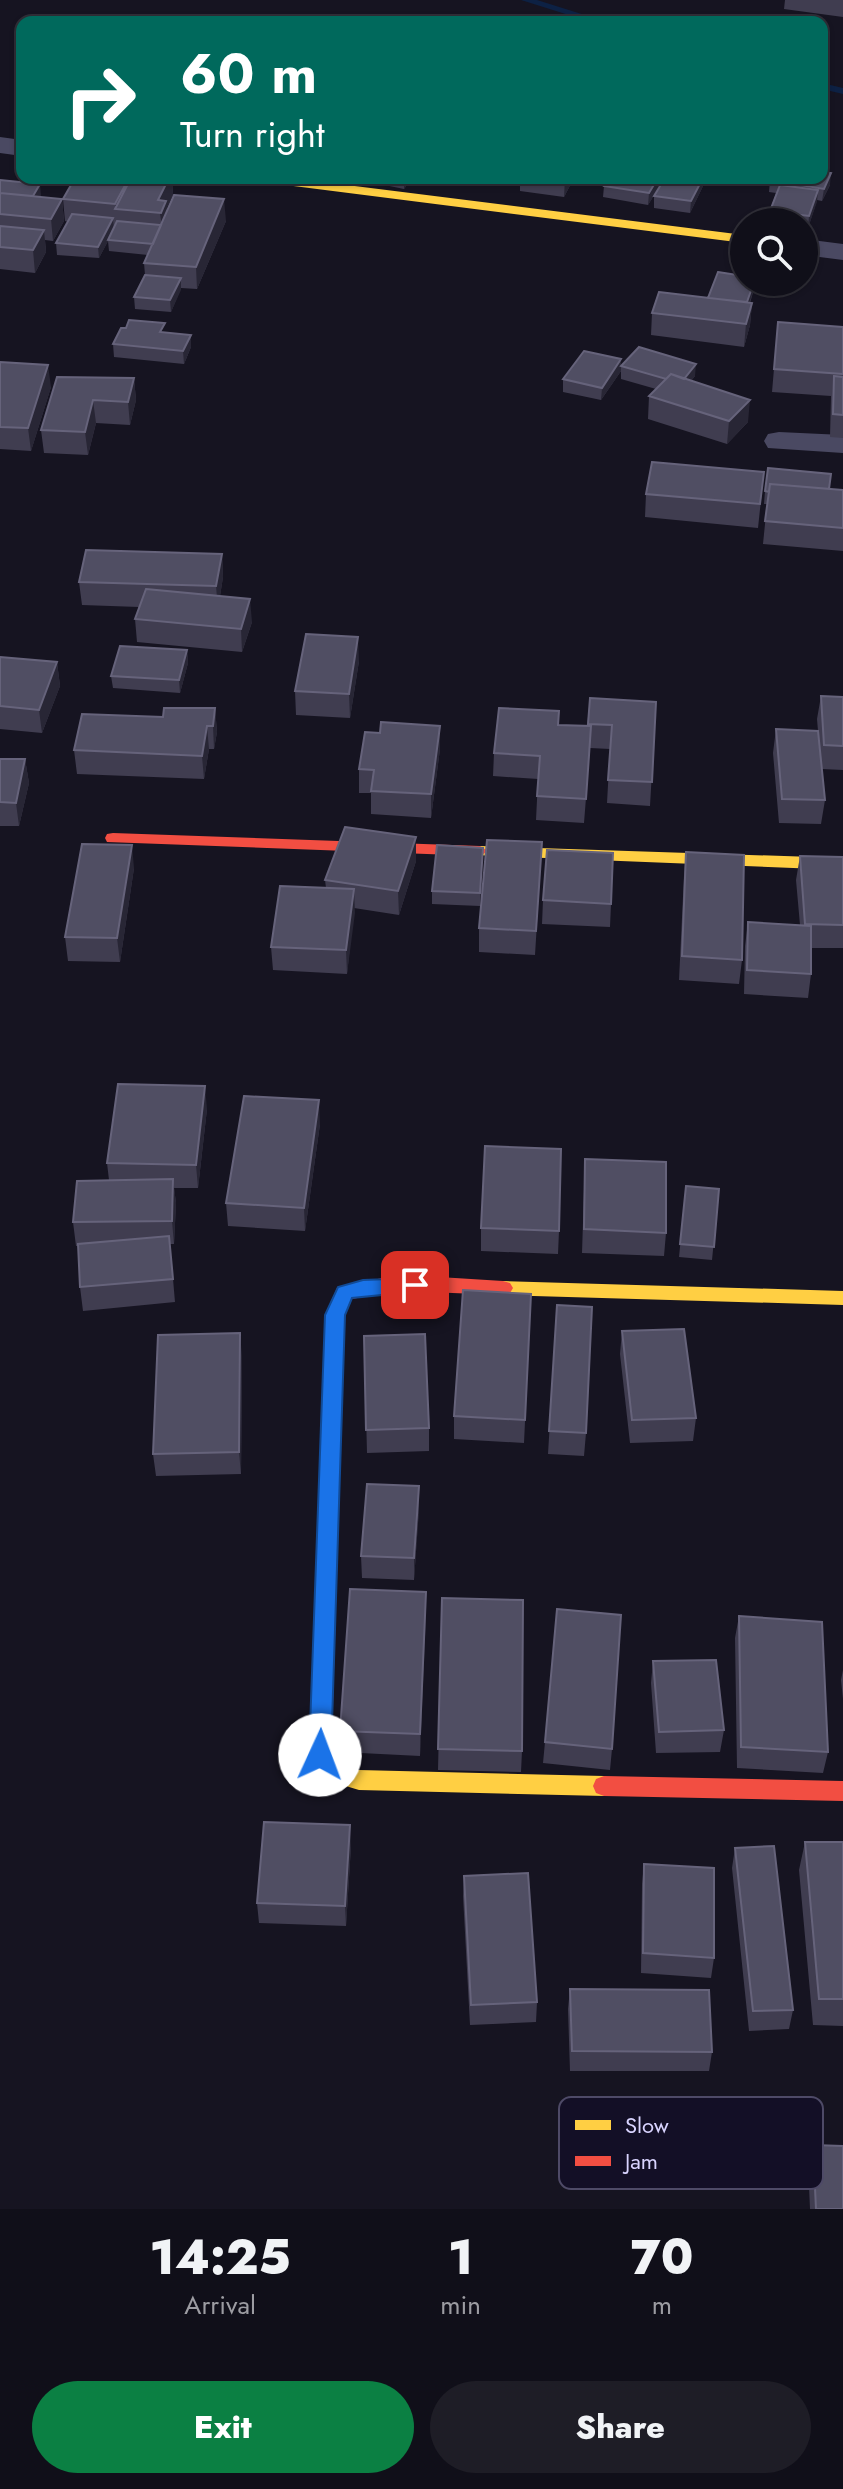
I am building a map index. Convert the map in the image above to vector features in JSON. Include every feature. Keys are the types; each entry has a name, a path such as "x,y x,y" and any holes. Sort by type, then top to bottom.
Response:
{"street":[{"path":"309,184 730,237"},
{"path":"818,249 843,252"},
{"path":"779,441 843,444"},
{"path":"113,838 843,864"},
{"path":"843,1298 415,1285 363,1287 344,1293 335,1315 320,1755 338,1774 359,1780 843,1791"}],"building":[{"path":"0,180 40,184 33,196 0,193"},
{"path":"72,184 126,184 115,204 63,199"},
{"path":"128,184 166,184 158,200 166,201 161,213 115,209"},
{"path":"605,184 654,184 649,193"},
{"path":"661,184 700,184 691,201 654,196"},
{"path":"794,184 826,184 824,189"},
{"path":"780,185 818,190 812,208 771,208"},
{"path":"0,193 62,199 51,219 0,214"},
{"path":"174,195 224,199 196,267 144,263"},
{"path":"72,214 113,218 98,247 56,243"},
{"path":"117,221 161,225 153,244 108,240"},
{"path":"0,226 44,230 33,250 0,247"},
{"path":"718,272 730,274 730,296 749,296 747,302 708,298"},
{"path":"145,275 181,278 170,300 134,297"},
{"path":"659,292 752,303 746,324 652,313"},
{"path":"129,320 165,323 160,332 191,335 183,351 113,344"},
{"path":"778,322 843,327 843,374 774,369"},
{"path":"639,347 696,364 684,379 671,374 666,379 621,366"},
{"path":"584,351 621,359 602,388 563,379"},
{"path":"0,362 48,365 28,428 0,427"},
{"path":"671,374 750,400 729,421 649,396"},
{"path":"834,376 843,377 843,415 833,414"},
{"path":"57,377 134,378 128,402 93,400 85,432 41,430"},
{"path":"652,462 764,472 760,504 646,494"},
{"path":"768,468 831,474 829,489 770,484 769,492 765,491"},
{"path":"770,484 843,490 843,528 765,521"},
{"path":"86,550 222,554 216,586 79,582"},
{"path":"146,589 250,599 241,629 135,619"},
{"path":"306,634 358,637 349,694 295,691"},
{"path":"120,646 187,650 179,680 111,676"},
{"path":"0,657 57,662 39,710 0,706"},
{"path":"821,696 843,697 843,746 824,745"},
{"path":"590,698 656,702 652,782 608,780 612,725 588,724"},
{"path":"164,708 215,708 213,726 207,726 202,756 74,750 82,714 163,717"},
{"path":"499,708 559,711 558,725 591,726 586,799 537,796 540,756 494,753"},
{"path":"381,722 440,726 431,794 371,791 374,770 359,769 365,732 380,733"},
{"path":"776,729 818,731 825,800 782,799"},
{"path":"0,759 25,759 16,803 0,802"},
{"path":"345,827 416,837 398,891 325,880"},
{"path":"487,840 542,842 536,931 479,928"},
{"path":"82,844 132,845 117,938 65,937"},
{"path":"437,845 483,848 480,893 432,891"},
{"path":"547,850 613,853 611,904 543,900"},
{"path":"686,852 744,855 742,960 682,956"},
{"path":"800,856 843,857 843,925 805,924"},
{"path":"280,886 354,889 346,950 271,947"},
{"path":"748,922 811,926 811,974 747,970"},
{"path":"118,1084 205,1086 196,1165 107,1163"},
{"path":"244,1096 319,1100 304,1208 226,1203"},
{"path":"485,1146 561,1149 559,1231 481,1228"},
{"path":"585,1159 666,1162 666,1233 584,1229"},
{"path":"173,1179 172,1221 73,1222 77,1181"},
{"path":"686,1186 719,1189 714,1247 680,1244"},
{"path":"169,1236 173,1279 80,1287 78,1244"},
{"path":"463,1290 531,1294 525,1420 454,1416"},
{"path":"557,1305 592,1307 586,1433 549,1431"},
{"path":"684,1329 696,1418 632,1420 622,1331"},
{"path":"240,1333 239,1452 153,1454 158,1335"},
{"path":"425,1334 429,1428 366,1430 364,1336"},
{"path":"367,1484 419,1486 414,1558 361,1556"},
{"path":"350,1589 426,1592 420,1734 340,1731"},
{"path":"442,1598 523,1600 522,1751 438,1749"},
{"path":"557,1609 621,1615 612,1749 545,1742"},
{"path":"739,1616 822,1622 828,1752 741,1747"},
{"path":"716,1660 724,1730 659,1732 653,1661"},
{"path":"264,1822 350,1825 345,1906 257,1903"},
{"path":"805,1842 843,1842 843,1999 819,1999"},
{"path":"774,1846 793,2010 753,2011 735,1848"},
{"path":"644,1864 714,1868 714,1958 643,1953"},
{"path":"528,1873 537,2002 471,2005 464,1876"},
{"path":"570,1989 709,1990 712,2052 572,2051"},
{"path":"823,2145 843,2146 843,2209 816,2209 815,2189 823,2189"}],"waterway":[{"path":"526,0 581,16"},
{"path":"828,87 843,91"}],"traffic: slow":[{"path":"309,184 730,237"},
{"path":"480,851 843,864"},
{"path":"503,1288 843,1298"},
{"path":"322,1702 320,1755 338,1774 359,1780 604,1786"}],"traffic: jam":[{"path":"113,838 480,851"},
{"path":"322,1702 335,1315 344,1293 402,1284 503,1288"},
{"path":"604,1786 843,1791"}],"route":[{"path":"320,1755 335,1315 344,1293 363,1287 415,1285"}]}
